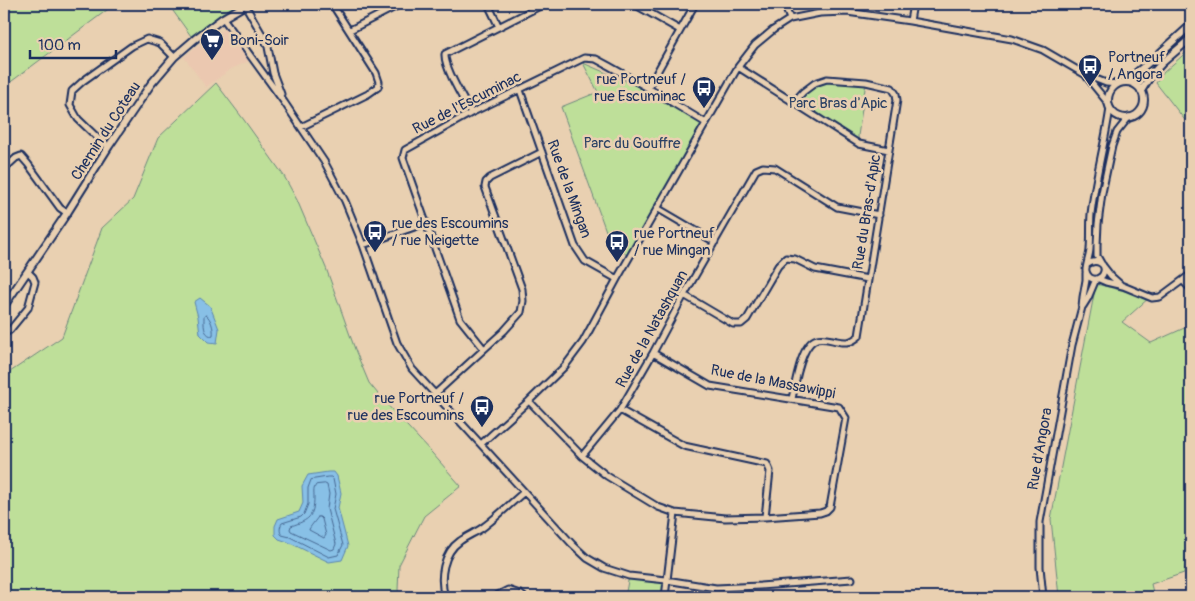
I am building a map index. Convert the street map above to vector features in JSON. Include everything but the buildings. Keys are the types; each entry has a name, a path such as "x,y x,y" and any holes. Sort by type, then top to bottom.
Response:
{"street":[{"path":"246,4 268,47 273,73 284,102"},
{"name":"Chemin du Coteau","path":"6,304 151,84 174,56 200,34 246,4"},
{"path":"301,127 368,94 378,87 379,82 376,74 332,4"},
{"path":"350,30 401,4"},
{"path":"488,4 499,27"},
{"path":"472,113 448,67 445,58 446,54 544,4"},
{"path":"634,4 680,30"},
{"path":"648,88 695,4"},
{"path":"784,4 790,19"},
{"path":"910,21 913,4"},
{"path":"481,444 565,366 583,342 738,67 755,45 790,19 820,13 847,12 1012,39 1043,50 1086,75 1106,83 1133,84 1141,91 1144,102 1142,108 1134,116 1118,116 1086,75"},
{"path":"223,18 284,102 325,163 345,201 396,342 412,369 587,558 604,568 629,576 716,588 852,579"},
{"path":"1191,25 1158,55 1110,92 1091,215 1090,250 1086,270 1090,278 1123,286 1152,298 1160,297 1191,274"},
{"path":"1141,91 1162,63 1191,38"},
{"path":"109,146 78,119 70,104 72,91 132,46 147,39 160,43 174,56"},
{"name":"Rue de l'Escuminac","path":"484,349 460,319 403,158 405,150 472,113 584,58 596,59 706,123"},
{"path":"738,67 859,144 889,150"},
{"name":"Rue du Bras-d'Apic","path":"792,399 801,362 808,345 812,341 819,338 847,343 859,336 897,100 892,88 866,82 827,79 815,83 793,103"},
{"name":"Rue de la Mingan","path":"520,90 575,246 585,261 617,279"},
{"path":"1123,286 1102,265 1097,256 1097,245 1102,193 1112,146 1117,132 1129,117"},
{"path":"435,394 504,332 521,312 523,301 522,289 485,187 486,182 490,178 542,152"},
{"path":"4,169 21,156 60,208 67,213"},
{"name":"Rue de la Natashquan","path":"582,456 620,410 756,170 763,167 775,168 838,207 879,215"},
{"path":"657,208 715,242"},
{"path":"362,245 426,223"},
{"path":"684,296 733,324 740,324 747,319 778,266 786,258 795,259 815,269 868,279"},
{"path":"1088,264 1096,261 1102,265 1104,272 1097,279"},
{"path":"4,334 10,330 28,308 35,282 28,272"},
{"name":"Rue d'Angora","path":"1043,597 1040,567 1040,522 1072,345 1082,307 1086,273"},
{"name":"Rue d'Angora","path":"1082,307 1097,279"},
{"path":"1183,281 1191,289"},
{"path":"4,292 6,304"},
{"name":"Rue de la Massawippi","path":"529,401 582,456 615,481 658,507 675,514 725,518 765,517 820,513 830,507 846,418 839,407 710,386 653,353"},
{"path":"620,410 684,446 767,464 770,471 765,517"},
{"path":"445,597 443,591 443,570 448,554 458,542 484,527 524,492"},
{"path":"665,597 675,514"},
{"path":"494,597 508,590 524,597"}],"shaded area":[{"path":"224,29 249,61 231,69 206,87 184,57 202,42"}],"green space":[{"path":"4,4 115,4 4,87"},
{"path":"168,4 238,4 222,13 191,36"},
{"path":"1191,48 1191,128 1156,83 1164,72"},
{"name":"Parc du Gouffre","path":"583,63 646,90 703,124 629,258 606,231 561,107 598,92"},
{"name":"Parc Bras d'Apic","path":"827,79 866,82 858,136 859,144 793,103 803,92"},
{"path":"216,83 284,176 297,200 326,268 369,383 461,486 424,516 399,565 398,590 401,597 4,597 4,376 62,337 102,228 133,199 158,138"},
{"path":"1096,284 1150,297 1122,322 1151,343 1191,325 1191,521 1184,573 1151,584 1154,597 1103,597 1102,591 1059,597 1051,519"},
{"path":"629,576 666,580 665,597 625,597"}],"water":[{"path":"200,298 210,306 219,329 217,343 208,342 200,334 194,302"},
{"path":"334,472 337,476 341,493 338,508 348,546 342,560 329,562 279,539 275,535 275,526 278,519 299,512 303,503 302,486 308,475"}],"place":[{"name":"Boni-Soir","path":"212,61"},
{"name":"Portneuf / Angora","path":"1090,87"},
{"name":"rue Portneuf / rue Escuminac","path":"704,109"},
{"name":"rue des Escoumins / rue Neigette","path":"375,253"},
{"name":"rue Portneuf / rue Mingan","path":"617,263"},
{"name":"rue Portneuf / rue des Escoumins","path":"482,428"}]}
